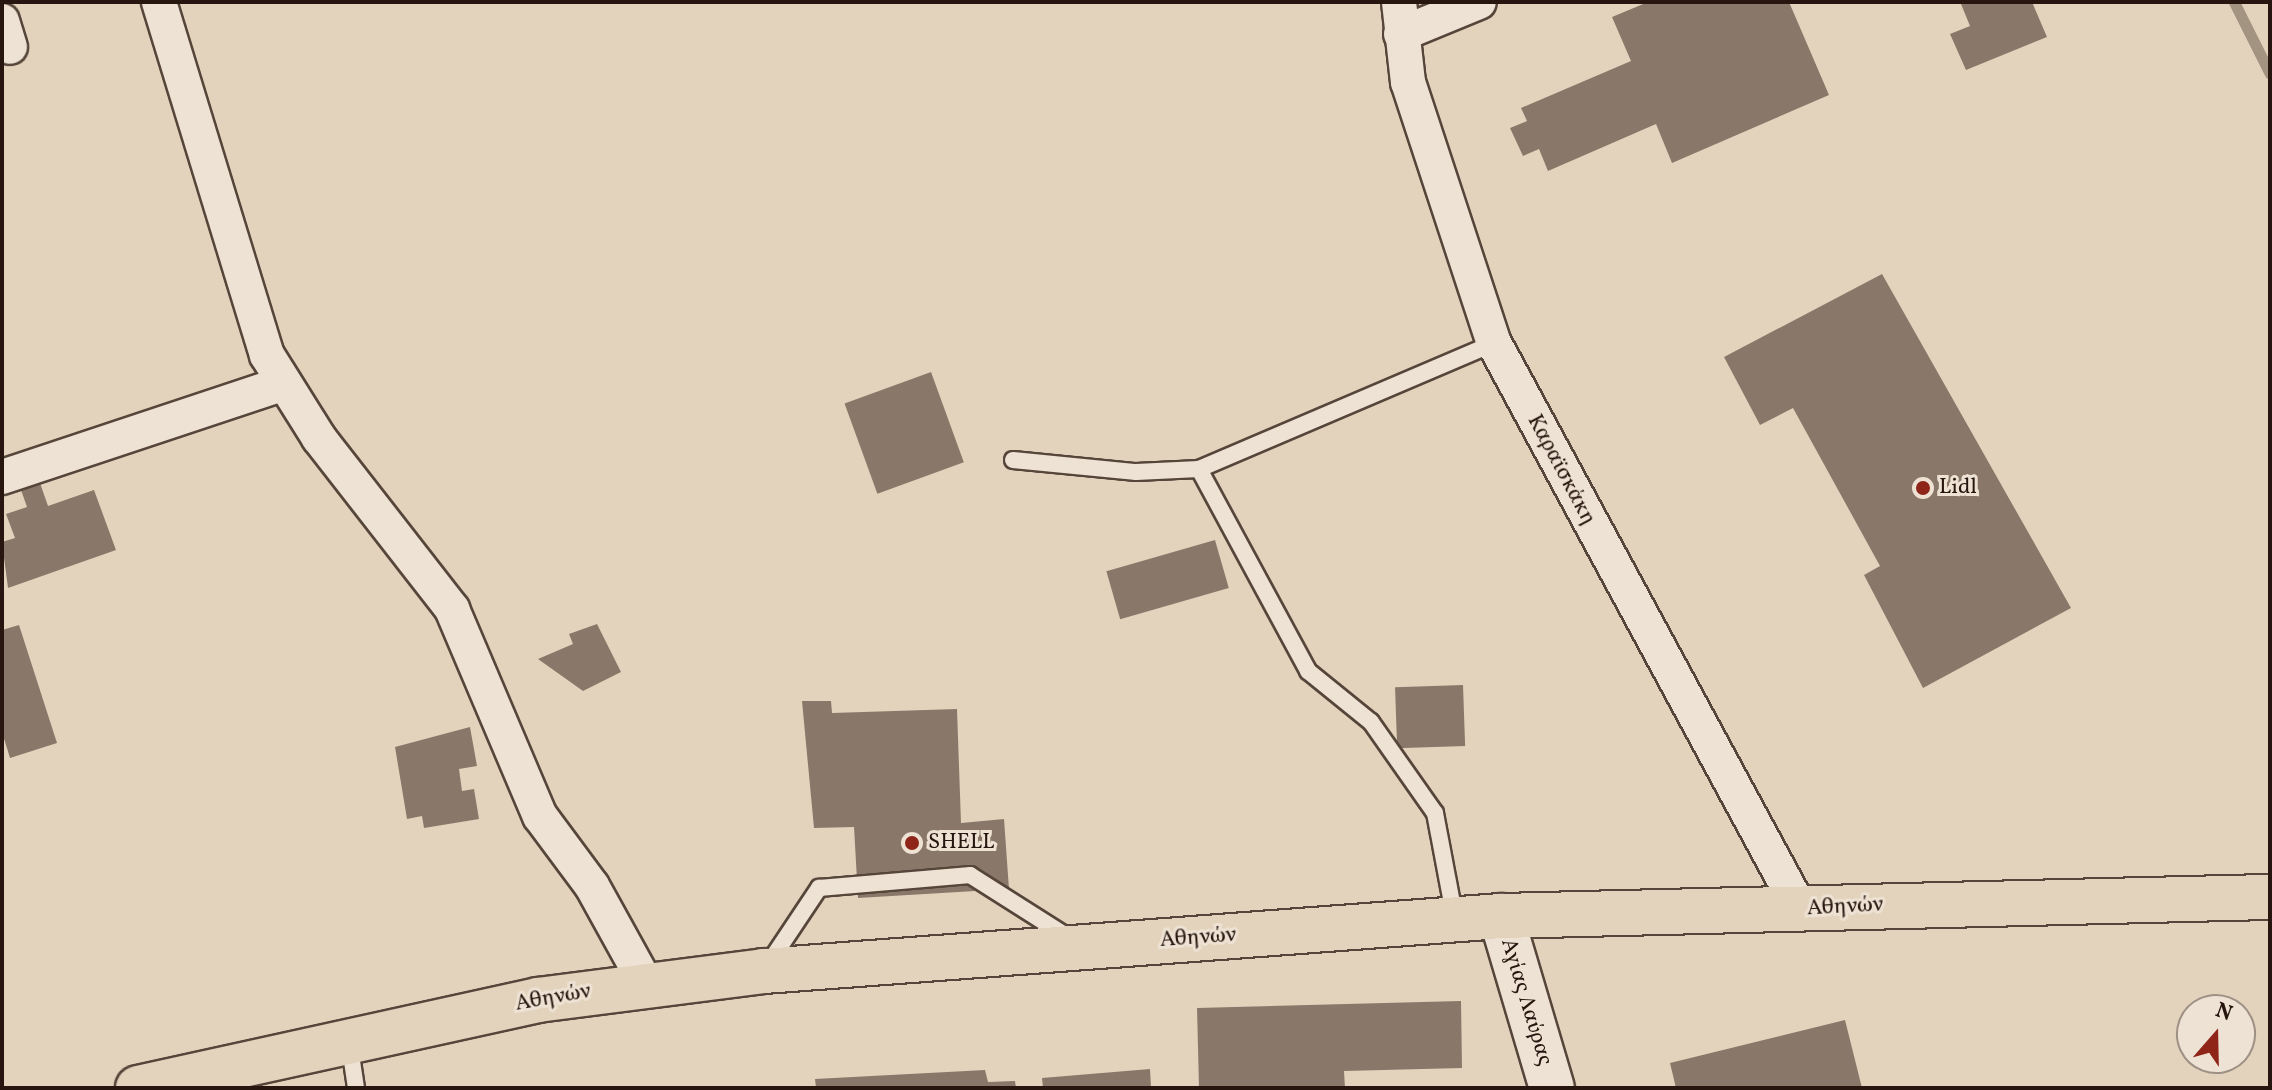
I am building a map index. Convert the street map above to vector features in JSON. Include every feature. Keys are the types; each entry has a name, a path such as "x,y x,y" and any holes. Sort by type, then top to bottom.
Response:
{"main road":[{"name":"Αθηνών","path":"138,1088 349,1040 645,982 764,971 1501,916 2270,897"}],"street":[{"path":"159,2 236,268 282,384 452,609 540,816 592,886 645,982"},
{"path":"1400,18 1479,2"},
{"name":"Καραϊσκάκη","path":"1400,18 1450,223 1494,343 1800,909"},
{"path":"2,477 282,384"},
{"name":"Αγίας Λαύρας","path":"1501,916 1552,1088"}],"lane":[{"path":"1013,460 1136,472 1199,469 1494,343"},
{"path":"1199,469 1308,671 1371,722 1435,813 1455,920"},
{"path":"764,971 819,888 970,875 1083,947"},
{"path":"349,1040 356,1088"}],"building":[{"path":"1648,2 1789,2 1829,95 1672,163 1656,124 1548,171 1539,149 1523,156 1510,128 1527,121 1521,108 1631,61 1612,17"},
{"path":"2032,2 2047,37 1966,70 1950,34 1970,26 1961,4"},
{"path":"1882,274 2071,608 1923,688 1864,575 1880,566 1793,408 1760,425 1724,357"},
{"path":"931,372 964,462 877,494 845,403"},
{"path":"40,483 48,506 94,490 116,550 8,588 2,542 15,538 6,514 27,507 21,490"},
{"path":"1215,540 1229,588 1120,619 1106,571"},
{"path":"597,624 621,672 583,691 538,659 573,644 569,634"},
{"path":"19,625 57,743 10,758 2,732 2,630"},
{"path":"1463,685 1465,746 1397,748 1395,687"},
{"path":"802,701 831,701 832,713 957,709 961,823 1004,819 1009,889 858,898 854,827 814,828"},
{"path":"470,727 477,766 459,769 462,791 474,789 479,819 424,828 422,816 407,819 395,747"},
{"path":"1461,1001 1462,1068 1344,1071 1345,1088 1199,1088 1197,1008"},
{"path":"1845,1020 1862,1088 1676,1088 1670,1063"},
{"path":"1150,1069 1151,1088 1043,1088 1042,1078"},
{"path":"985,1070 988,1082 1015,1081 1016,1088 816,1088 815,1079"}],"waterway":[{"path":"2234,2 2270,74"}],"place":[{"name":"Lidl","path":"1923,488"},
{"name":"SHELL","path":"912,843"}]}
